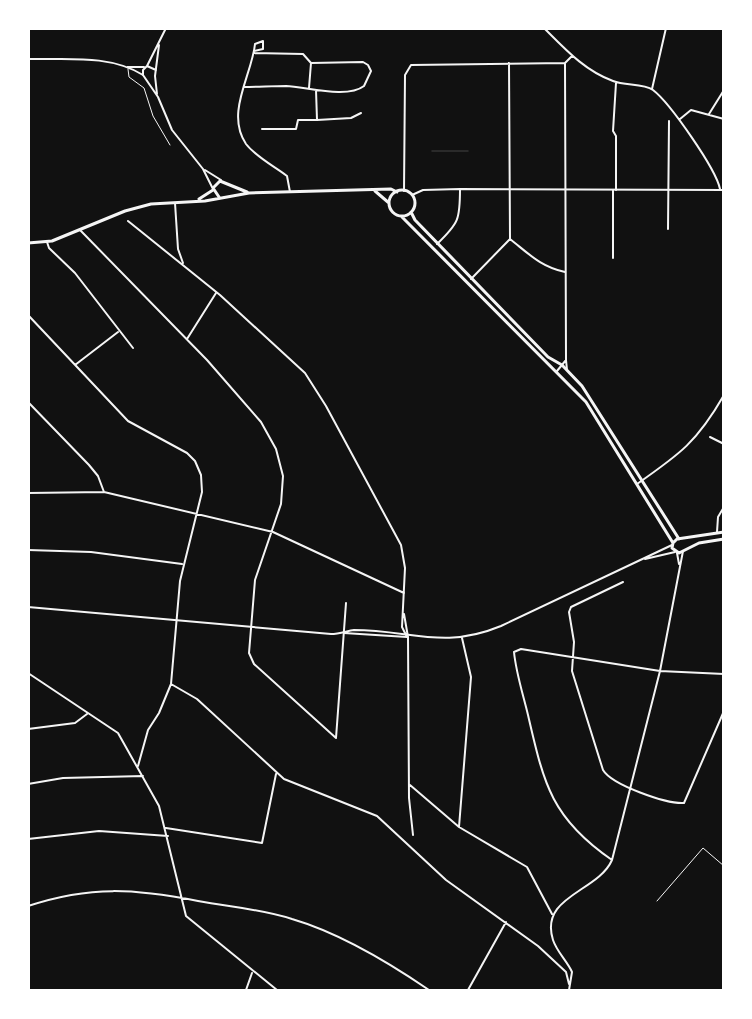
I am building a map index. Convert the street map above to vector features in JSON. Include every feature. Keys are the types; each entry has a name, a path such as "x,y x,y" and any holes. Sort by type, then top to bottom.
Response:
{"main road":[{"path":"197,200 213,189 216,182 222,181 249,193"},
{"path":"226,195 228,184"},
{"path":"213,189 219,197"},
{"path":"30,244 47,242 138,207 249,193 391,189 412,195 415,202 411,212 401,216"},
{"path":"374,190 389,203 392,211 401,216 586,402 676,552 704,542 723,539"},
{"path":"389,203 397,192"},
{"path":"411,212 415,220 471,279 548,357 562,365 582,386 680,540 685,544 684,550"},
{"path":"672,544 680,540 723,532"}],"street":[{"path":"142,75 166,28"},
{"path":"544,28 572,56 600,76 616,82 652,89 679,119 722,189"},
{"path":"652,89 666,28"},
{"path":"158,97 155,76 159,45"},
{"path":"290,192 287,176 255,152 243,136 239,114 254,52 303,54 311,63 309,88"},
{"path":"567,370 564,190 565,63 572,56"},
{"path":"28,59 98,60 128,67 146,66 156,69"},
{"path":"244,87 357,91 367,83 371,71 363,62 311,63"},
{"path":"471,279 510,239 509,63"},
{"path":"404,191 405,75 411,65 565,63"},
{"path":"128,67 147,79 158,97 172,130 203,169 213,189"},
{"path":"147,79 155,76"},
{"path":"613,258 613,122 616,82"},
{"path":"316,90 317,120"},
{"path":"709,114 723,90"},
{"path":"679,119 691,110 723,119"},
{"path":"262,129 296,129 298,120 351,118 361,114"},
{"path":"668,230 669,121"},
{"path":"203,169 222,181"},
{"path":"437,244 458,223 460,189"},
{"path":"412,195 423,190 460,189 722,189"},
{"path":"175,202 178,249 184,265"},
{"path":"128,221 217,292 304,373 326,405 401,545 405,568 402,630 408,637 409,785 413,835"},
{"path":"80,230 187,339 261,422 276,449 283,487 273,532 255,580 249,652 254,664 336,738 346,603"},
{"path":"510,239 535,261 550,269 566,272"},
{"path":"47,242 49,248 75,273 133,348"},
{"path":"28,249 30,244"},
{"path":"187,339 217,292"},
{"path":"28,315 128,421 187,453 195,461 202,484 182,564 171,684 159,713 148,730 138,766"},
{"path":"75,364 119,331"},
{"path":"556,372 566,360"},
{"path":"637,484 679,455 702,431 723,394"},
{"path":"28,402 89,465 98,476 104,492"},
{"path":"711,437 723,444"},
{"path":"28,493 104,492 273,532 404,593"},
{"path":"717,533 718,517 723,507"},
{"path":"28,607 252,627 408,637 462,638 501,626 645,559 672,544"},
{"path":"28,550 91,552 182,564"},
{"path":"552,914 560,903 603,876 612,860 660,671 679,564 684,550"},
{"path":"645,559 676,552 679,564"},
{"path":"623,582 572,607 569,612 574,642 572,671 603,770 612,781 681,804 686,802 723,711"},
{"path":"459,827 471,677 462,638"},
{"path":"612,860 576,832 565,819 548,790 539,764 514,654 518,649 660,671 723,674"},
{"path":"28,673 118,733 159,806 187,917 277,990"},
{"path":"171,684 197,699 284,779 377,816 446,880 506,922 566,972 569,990"},
{"path":"28,729 75,723 87,714"},
{"path":"166,828 262,843 276,773"},
{"path":"28,784 76,778 143,776"},
{"path":"409,785 413,785 459,827 527,867 552,914 553,939 573,972 569,984"},
{"path":"28,839 99,831 168,836"},
{"path":"28,906 61,895 98,890 132,890 268,913 313,926 404,973 429,990"},
{"path":"468,990 506,922"},
{"path":"246,990 253,972"}],"lane":[{"path":"128,67 129,77 146,90 153,116 170,145"},
{"path":"657,901 703,849 723,866"}],"waterway":[{"path":"432,151 468,151"}]}
